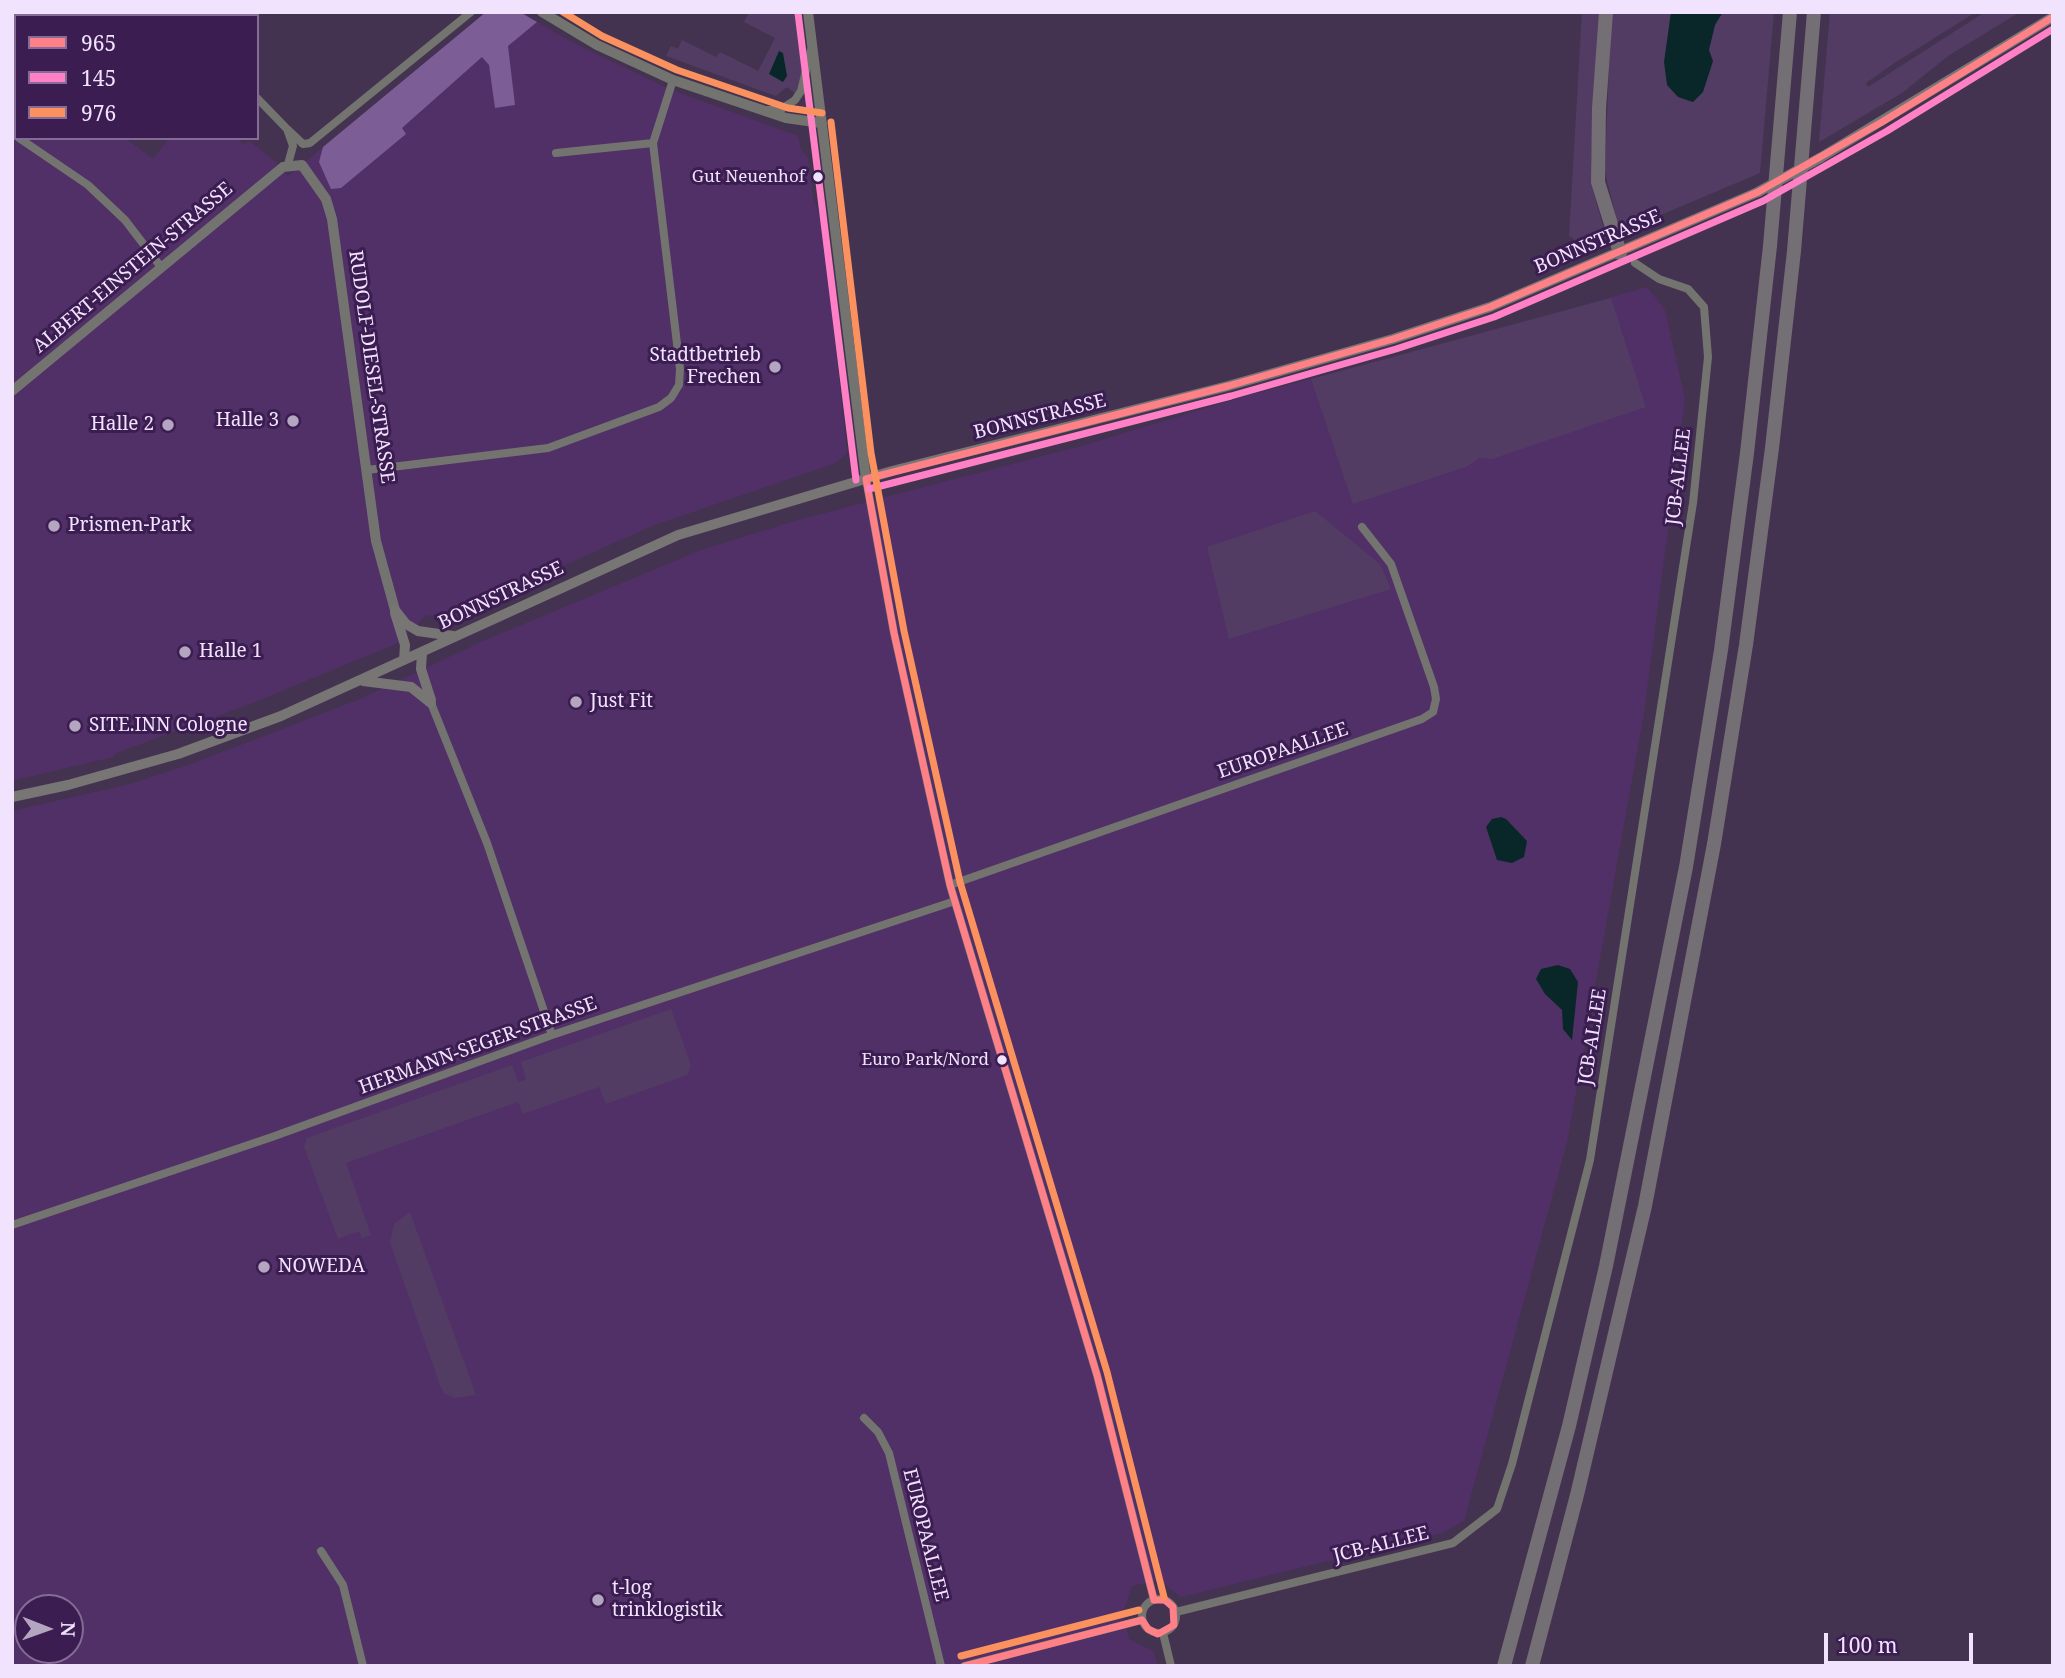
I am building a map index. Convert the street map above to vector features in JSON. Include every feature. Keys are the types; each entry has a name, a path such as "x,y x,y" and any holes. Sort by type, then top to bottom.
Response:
{"highway":[{"path":"1606,12 1599,108 1598,182 1620,253"},
{"path":"1504,1666 1569,1426 1604,1278 1655,1034 1686,867 1721,650 1747,453 1770,246 1790,12"},
{"path":"1532,1666 1577,1495 1645,1206 1714,844 1746,645 1772,449 1794,251 1814,12"}],"main road":[{"name":"BONNSTRASSE","path":"12,797 68,786 178,754 281,716 678,535 866,479 1228,386 1370,346 1490,307 1758,192 1820,158 2053,17"},
{"path":"395,610 406,624 418,631 456,636"},
{"path":"395,610 405,645 404,660"},
{"path":"422,652 421,669 431,703"},
{"path":"360,680 411,687 431,703"}],"street":[{"path":"259,100 303,144 310,143 471,12"},
{"path":"542,12 597,44 673,80 786,118 821,123"},
{"path":"808,12 866,479 894,633 950,885 1100,1385 1154,1600"},
{"path":"760,110 780,110 795,100 801,91 812,48"},
{"path":"367,470 548,448 659,407 671,398 678,384 680,369 653,143 673,80"},
{"path":"287,129 293,146 288,164"},
{"path":"20,140 88,185 125,220 161,267"},
{"path":"556,153 653,143"},
{"name":"ALBERT-EINSTEIN-STRASSE","path":"12,391 288,164"},
{"name":"RUDOLF-DIESEL-STRASSE","path":"288,164 302,165 308,170 330,212 376,541 395,610"},
{"name":"JCB-ALLEE","path":"1176,1612 1452,1543 1497,1509 1505,1486 1590,1160 1693,503 1708,357 1704,307 1688,289 1658,279 1635,263"},
{"name":"EUROPAALLEE","path":"950,885 1410,723 1433,712 1436,699 1433,687 1391,564 1362,527"},
{"path":"431,703 487,843 552,1035"},
{"name":"HERMANN-SEGER-STRASSE","path":"12,1225 272,1137 552,1035 955,901"},
{"name":"EUROPAALLEE","path":"864,1418 878,1432 889,1453 940,1666"},
{"path":"321,1551 343,1585 363,1666"},
{"path":"1154,1600 1165,1600 1176,1612 1174,1625 1163,1633 1148,1629 1142,1620 1144,1608 1154,1600"},
{"path":"964,1666 1142,1620"},
{"path":"1163,1633 1171,1666"}],"shaded area":[{"path":"486,12 520,12 568,40 669,89 798,136 801,149 808,158 813,199 822,221 847,453 836,463 652,526 462,611 426,616 396,644 250,704 116,753 113,757 12,781 12,108 14,106 14,140 128,140 153,159 167,140 239,140 245,145 248,140 276,162 288,176"},
{"path":"486,12 520,12 537,22 508,46 515,105 495,108 489,65 482,57 402,128 406,134 341,188 331,189 319,162 323,147"},
{"path":"749,12 802,12 803,78 795,93 787,87 776,96 666,56 671,46 678,49 682,40 716,57 720,52 758,71 775,38 744,22"},
{"path":"1582,12 1601,12 1591,156 1593,190 1606,237 1603,245 1587,248 1569,236"},
{"path":"1611,12 1774,12 1760,173 1625,230 1618,225 1605,172"},
{"path":"1671,12 1723,12 1715,25 1709,50 1713,61 1703,92 1693,102 1678,97 1667,85 1664,62"},
{"path":"1830,12 1976,12 1896,62 1866,83 1868,87 1985,12 2020,12 1948,56 1902,93 1819,142"},
{"path":"779,51 783,53 787,76 783,82 769,74"},
{"path":"1647,287 1665,310 1685,399 1644,713 1567,1142 1464,1521 1442,1533 1181,1597 1159,1580 1132,1586 1123,1612 1129,1639 1154,1652 1158,1666 12,1666 12,811 130,784 194,763 360,699 483,641 701,550 798,520 1081,446 1253,394 1473,337"},
{"path":"1611,298 1646,407 1492,459 1480,458 1466,467 1353,504 1311,379"},
{"path":"1315,511 1380,564 1391,589 1229,639 1207,547"},
{"path":"1501,817 1527,841 1524,857 1512,863 1497,860 1486,827 1492,819"},
{"path":"1558,965 1570,969 1578,982 1572,1040 1563,1029 1562,1010 1545,994 1536,979 1541,969"},
{"path":"671,1009 691,1065 687,1075 606,1104 599,1087 523,1114 518,1102 346,1163 371,1235 362,1238 359,1231 338,1239 304,1147 307,1138 512,1065 518,1082 526,1079 521,1062"},
{"path":"410,1212 476,1395 454,1398 444,1393 440,1385 390,1243 394,1224"}],"transit line":[{"name":"976","path":"563,12 602,36 677,70 788,108 822,113"},
{"name":"145","path":"798,13 856,480"},
{"name":"965","path":"866,479 1228,386 1393,339 1490,307 1758,192 1882,122 2053,17"},
{"name":"145","path":"869,489 1231,396 1396,349 1494,317 1763,201 1887,131 2053,29"},
{"name":"976","path":"831,122 871,453 904,631 960,882 1107,1372 1164,1597"},
{"name":"965","path":"866,479 894,633 950,885 1097,1375 1154,1600"},
{"name":"965","path":"1142,1620 1148,1629 1158,1634 1174,1625 1173,1607 1165,1600 1154,1600"},
{"name":"976","path":"961,1656 1139,1610"},
{"name":"965","path":"965,1666 1142,1620"}],"place":[{"name":"Gut Neuenhof","path":"818,177"},
{"name":"Stadtbetrieb Frechen","path":"775,367"},
{"name":"Halle 3","path":"293,421"},
{"name":"Halle 2","path":"168,425"},
{"name":"Prismen-Park","path":"54,526"},
{"name":"Halle 1","path":"185,652"},
{"name":"Just Fit","path":"576,702"},
{"name":"SITE.INN Cologne","path":"75,726"},
{"name":"Euro Park/Nord","path":"1002,1060"},
{"name":"NOWEDA","path":"264,1267"},
{"name":"t-log trinklogistik","path":"598,1600"}]}
